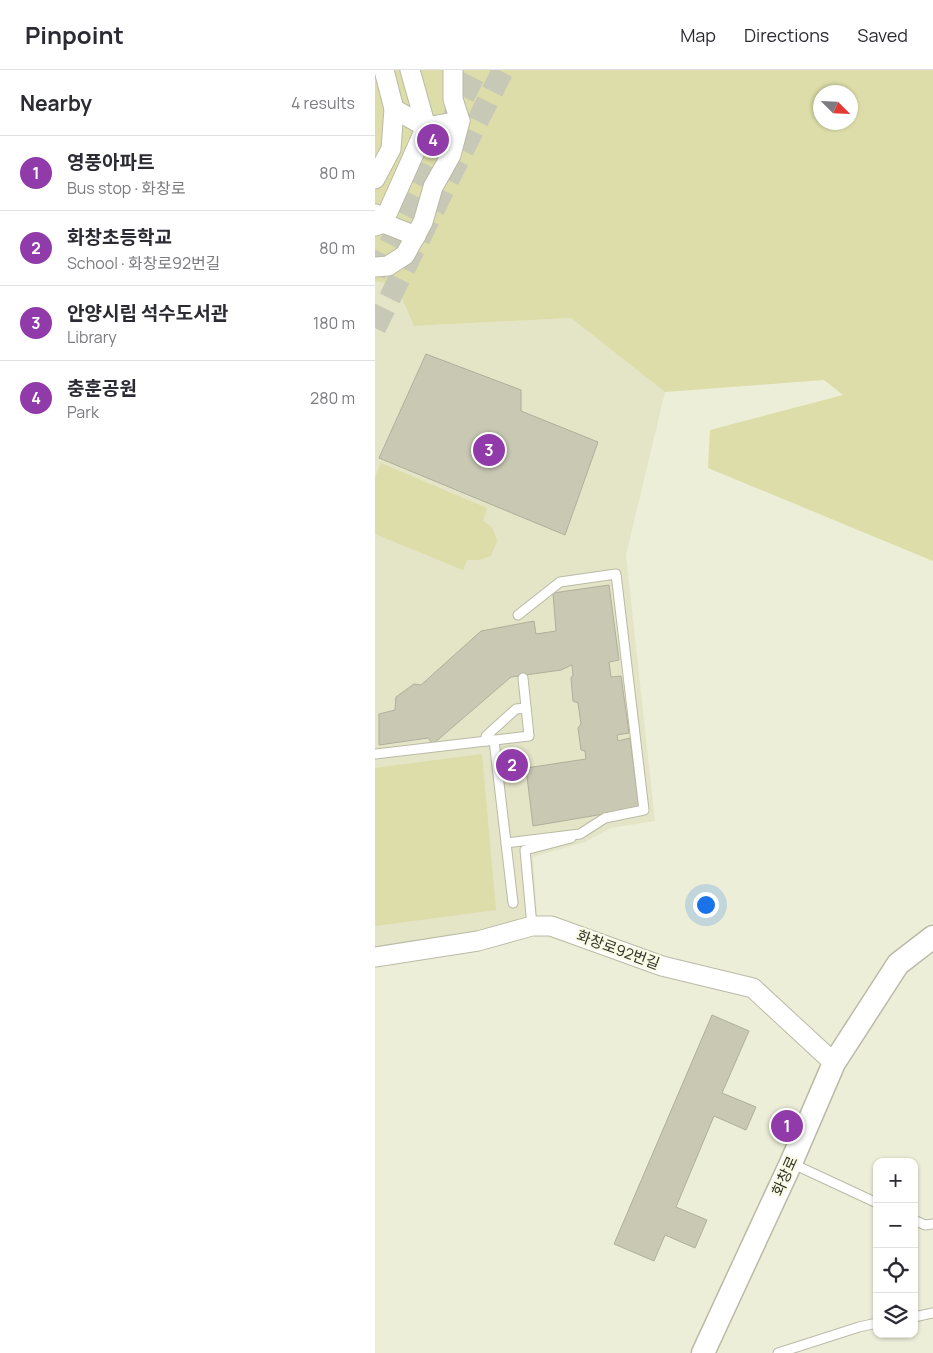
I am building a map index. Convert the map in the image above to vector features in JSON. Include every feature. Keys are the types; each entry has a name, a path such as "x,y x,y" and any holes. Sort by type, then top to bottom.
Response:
{"street":[{"path":"375,179 391,149 394,109 384,70"},
{"path":"410,70 426,127 378,220 416,236"},
{"path":"375,267 388,266 405,255 423,222 433,187 451,155 459,121 453,99 453,70"},
{"path":"394,109 426,127 459,121"},
{"name":"화창로92번길","path":"375,956 478,941 532,926 551,926 662,966 753,988 834,1063"},
{"name":"화창로","path":"703,1353 791,1163 834,1063 898,964 933,937"}],"lane":[{"path":"518,615 560,582 616,574 644,810 605,818 563,842 525,850 532,926"},
{"path":"375,754 529,736 523,678"},
{"path":"513,903 490,740 486,736 516,709 526,708"},
{"path":"506,843 580,834"},
{"path":"791,1163 873,1200"},
{"path":"918,1222 925,1225 933,1224"},
{"path":"918,1316 933,1313"},
{"path":"778,1353 859,1326 873,1324"}],"shaded area":[{"path":"375,281 396,285 414,326 571,318 665,392 626,555 655,821 611,828 585,842 533,857 537,916 533,922 375,957"}],"green space":[{"path":"375,70 933,70 933,561 708,468 710,430 843,395 824,380 665,392 571,318 414,326 396,285 375,281"},
{"path":"381,463 487,508 483,521 492,527 497,541 491,556 479,560 467,560 463,570 375,534 375,477"},
{"path":"482,754 496,910 375,926 375,768"}],"building":[{"path":"426,354 521,390 521,411 598,442 565,535 379,458"},
{"path":"609,585 619,660 609,662 611,677 621,676 629,733 617,735 618,741 630,738 639,808 533,826 526,768 586,759 585,751 581,750 578,728 581,724 578,703 573,701 572,665 561,670 511,677 433,744 428,738 379,745 379,714 395,710 396,697 414,684 421,685 481,631 534,621 536,634 556,631 553,593"},
{"path":"712,1015 749,1031 722,1093 756,1107 746,1130 714,1116 676,1207 707,1220 695,1248 665,1235 654,1261 614,1244"}],"tunnel":[{"path":"375,274 477,70"},
{"path":"375,328 503,70"}],"place":[{"name":"충훈공원","path":"433,140"},
{"name":"안양시립 석수도서관","path":"489,450"},
{"name":"화창초등학교","path":"512,765"},
{"name":"영풍아파트","path":"787,1126"}]}
